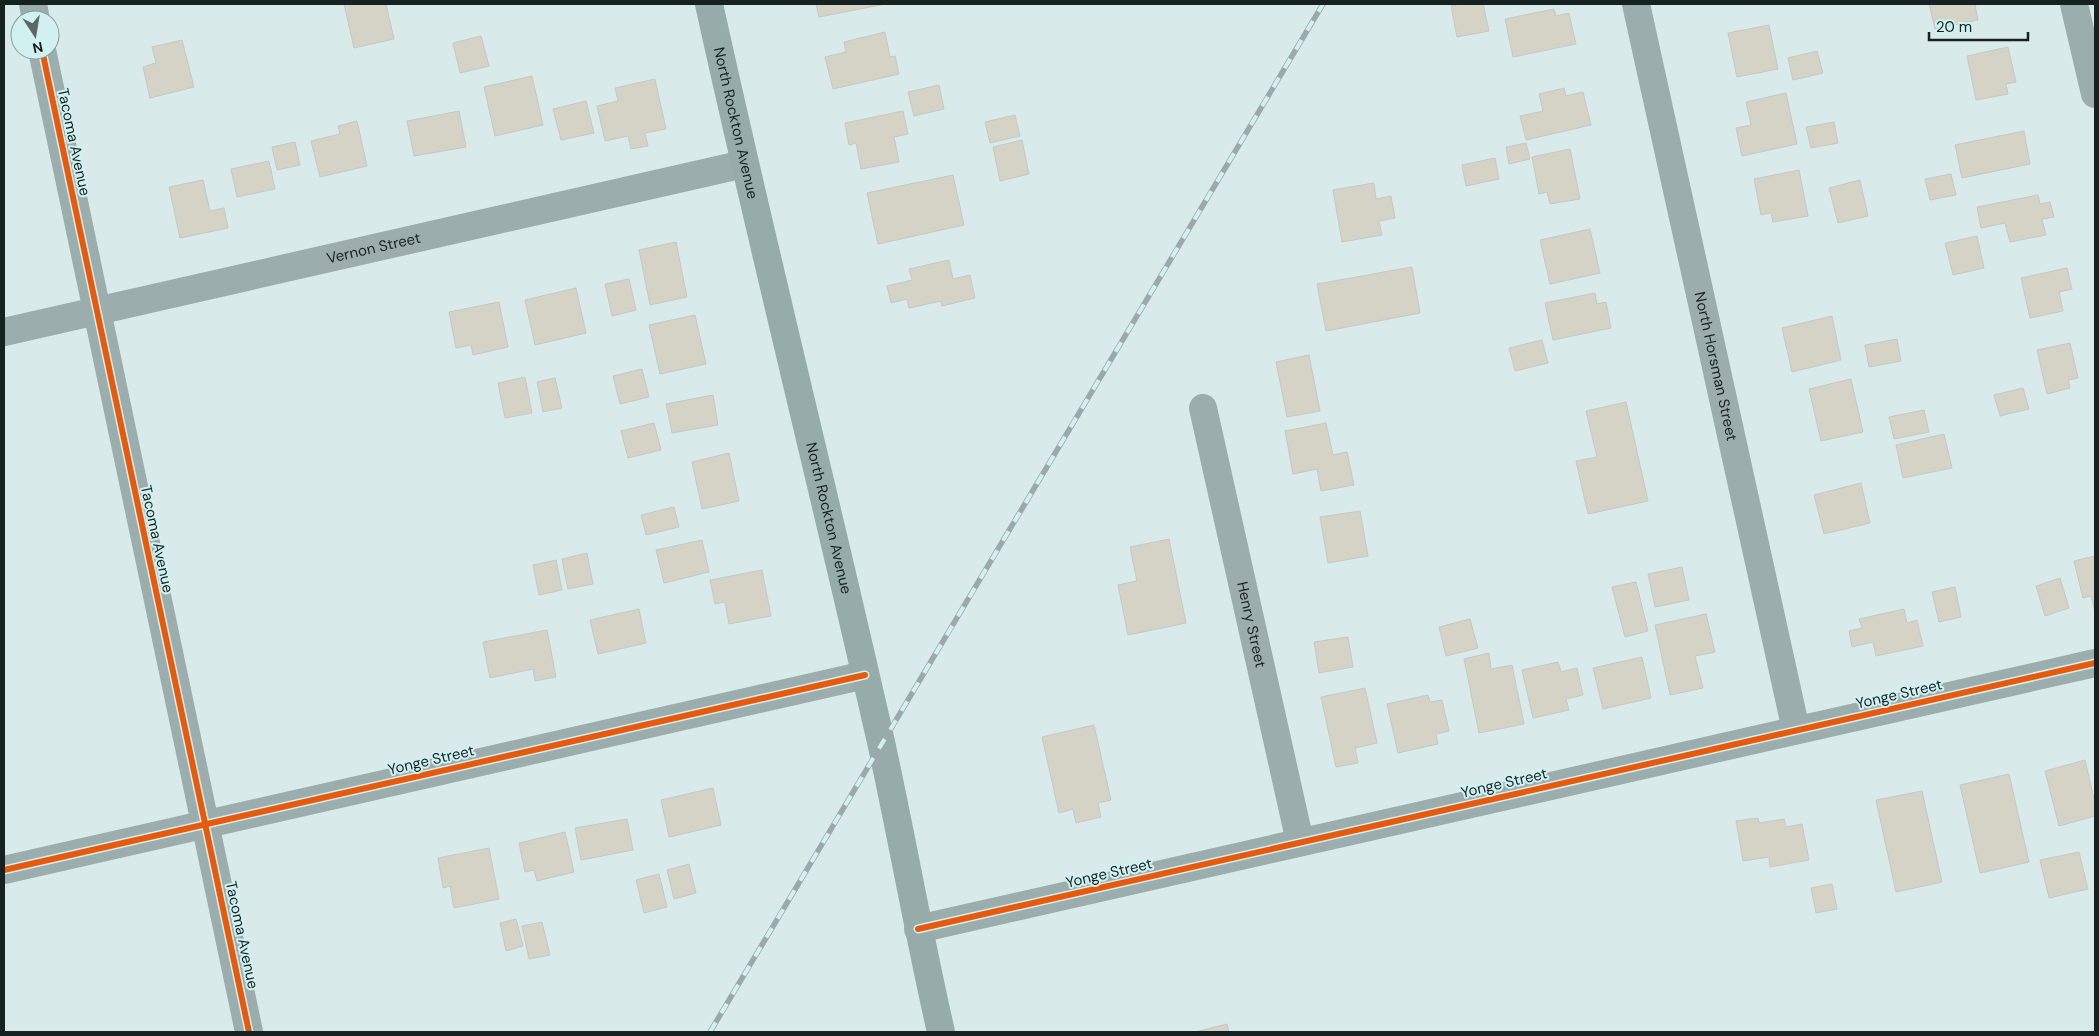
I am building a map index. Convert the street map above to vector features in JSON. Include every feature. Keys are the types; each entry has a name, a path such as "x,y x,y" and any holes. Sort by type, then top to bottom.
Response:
{"main road":[{"name":"North Rockton Avenue","path":"708,4 881,744 918,929 942,1032"}],"street":[{"name":"North Horsman Street","path":"1636,4 1796,730"},
{"path":"2074,4 2095,94"},
{"name":"Tacoma Avenue","path":"44,60 249,1032"},
{"name":"Vernon Street","path":"4,332 744,164"},
{"name":"Henry Street","path":"1203,408 1300,842"},
{"name":"Yonge Street","path":"918,929 2095,663"},
{"name":"Yonge Street","path":"4,870 865,675"}],"building":[{"path":"344,4 386,4 394,39 354,48"},
{"path":"816,4 886,4 819,17"},
{"path":"1483,4 1489,31 1457,37 1451,6"},
{"path":"1929,4 1983,4 1975,5 1978,20 1935,29"},
{"path":"1554,9 1556,16 1569,13 1576,44 1513,57 1505,19"},
{"path":"1769,25 1778,69 1737,77 1728,33"},
{"path":"885,32 890,57 895,56 899,74 833,89 825,57 846,52 844,42"},
{"path":"481,36 489,66 460,73 453,43"},
{"path":"182,40 194,87 150,98 143,67 156,63 152,47"},
{"path":"2008,47 2016,82 2006,84 2008,94 1976,100 1967,56"},
{"path":"1817,51 1823,73 1793,80 1788,58"},
{"path":"532,76 543,125 495,136 484,87"},
{"path":"655,79 666,129 645,133 648,146 631,149 628,136 605,141 597,106 618,101 615,88"},
{"path":"939,85 944,109 914,116 908,92"},
{"path":"1564,88 1566,96 1583,92 1591,125 1526,140 1520,116 1543,111 1539,94"},
{"path":"1786,93 1797,144 1742,156 1736,128 1751,125 1746,102"},
{"path":"586,101 594,133 561,140 553,109"},
{"path":"459,111 466,147 414,156 407,121"},
{"path":"903,111 908,134 894,137 899,162 861,169 856,143 849,145 845,123"},
{"path":"1015,115 1020,136 990,143 985,122"},
{"path":"357,121 367,166 320,177 311,141 340,134 338,126"},
{"path":"1834,122 1838,143 1811,148 1806,127"},
{"path":"2024,131 2030,164 1962,178 1955,145"},
{"path":"1022,140 1029,174 1000,181 993,147"},
{"path":"295,142 300,165 277,170 272,147"},
{"path":"1526,143 1530,159 1509,164 1506,147"},
{"path":"1570,149 1580,199 1550,204 1547,192 1539,194 1532,157"},
{"path":"1495,158 1499,179 1466,186 1462,165"},
{"path":"269,161 275,189 237,197 231,169"},
{"path":"1799,170 1808,216 1773,222 1771,213 1761,215 1754,179"},
{"path":"1951,174 1956,195 1930,200 1925,179"},
{"path":"953,175 964,225 878,244 867,193"},
{"path":"203,180 210,211 224,208 228,228 180,238 169,187"},
{"path":"1860,180 1868,216 1838,223 1829,188"},
{"path":"1374,183 1376,199 1391,196 1395,218 1379,221 1382,235 1342,242 1333,190"},
{"path":"2038,195 2040,204 2050,202 2054,217 2042,219 2046,235 2010,242 2005,223 1981,228 1977,207"},
{"path":"1590,229 1600,273 1550,284 1540,240"},
{"path":"1977,236 1984,268 1953,275 1945,243"},
{"path":"676,242 687,297 650,305 639,250"},
{"path":"949,260 953,279 970,275 975,298 942,306 941,301 909,308 907,299 891,303 887,286 912,280 909,269"},
{"path":"1412,267 1420,313 1326,331 1317,284"},
{"path":"2067,268 2072,289 2059,292 2063,311 2030,318 2021,278"},
{"path":"629,279 636,310 612,316 605,284"},
{"path":"576,288 586,333 535,345 525,300"},
{"path":"1595,293 1597,304 1606,302 1611,328 1553,340 1545,303"},
{"path":"499,302 508,347 473,355 471,345 456,348 449,312"},
{"path":"695,315 706,364 660,374 649,325"},
{"path":"1832,316 1841,360 1792,372 1782,328"},
{"path":"1897,339 1901,361 1869,367 1865,345"},
{"path":"1542,340 1548,363 1515,371 1509,348"},
{"path":"2070,343 2078,378 2068,380 2070,388 2047,394 2037,350"},
{"path":"1309,355 1320,411 1287,417 1276,362"},
{"path":"642,369 649,397 620,404 613,376"},
{"path":"525,377 532,413 505,418 498,383"},
{"path":"555,378 562,408 543,412 537,382"},
{"path":"1851,379 1863,432 1821,441 1809,389"},
{"path":"2023,388 2029,409 2000,416 1994,395"},
{"path":"713,395 718,425 672,433 666,404"},
{"path":"1626,402 1648,501 1588,514 1576,461 1597,457 1586,411"},
{"path":"1924,410 1929,432 1894,439 1889,417"},
{"path":"654,423 661,450 628,458 621,431"},
{"path":"1326,423 1333,455 1347,452 1354,485 1321,491 1317,469 1293,474 1285,431"},
{"path":"1944,434 1952,468 1903,478 1896,445"},
{"path":"729,453 739,501 702,509 692,462"},
{"path":"1861,483 1870,523 1824,534 1814,495"},
{"path":"674,507 679,527 646,535 641,515"},
{"path":"1360,511 1368,556 1328,563 1320,517"},
{"path":"1169,539 1186,623 1128,635 1118,585 1137,581 1130,547"},
{"path":"702,540 709,572 664,583 656,550"},
{"path":"587,553 593,584 568,589 562,559"},
{"path":"2095,556 2095,612 2091,596 2083,598 2074,561"},
{"path":"556,560 562,590 539,595 533,565"},
{"path":"1682,567 1689,600 1655,607 1648,574"},
{"path":"762,570 771,616 729,624 725,602 715,604 710,580"},
{"path":"2060,578 2069,608 2045,616 2036,586"},
{"path":"1636,582 1648,631 1625,637 1612,587"},
{"path":"1955,587 1961,617 1939,622 1932,592"},
{"path":"639,609 646,643 598,654 590,620"},
{"path":"1904,609 1907,623 1917,620 1923,646 1876,656 1873,642 1852,647 1849,631 1862,628 1859,619"},
{"path":"1706,614 1715,652 1695,656 1703,688 1670,695 1655,625"},
{"path":"1470,619 1478,648 1446,656 1439,627"},
{"path":"547,630 556,677 535,681 533,669 490,678 483,642"},
{"path":"1348,637 1353,667 1319,673 1314,642"},
{"path":"1489,653 1491,669 1512,665 1524,724 1479,733 1464,659"},
{"path":"1642,657 1651,698 1603,709 1593,668"},
{"path":"1558,662 1561,672 1577,668 1583,695 1566,699 1569,710 1533,718 1522,670"},
{"path":"1365,688 1377,743 1355,748 1358,763 1336,767 1321,697"},
{"path":"1428,695 1430,702 1442,700 1449,731 1436,734 1438,744 1398,753 1387,704"},
{"path":"1094,725 1111,800 1098,803 1101,817 1076,823 1073,809 1059,813 1042,737"},
{"path":"2085,760 2095,803 2095,816 2059,826 2045,771"},
{"path":"2009,774 2029,862 1980,873 1960,785"},
{"path":"713,788 721,825 669,837 661,800"},
{"path":"1922,791 1942,882 1896,892 1876,800"},
{"path":"1758,818 1759,823 1784,819 1786,827 1802,824 1809,860 1770,867 1769,857 1743,861 1736,821"},
{"path":"627,819 633,850 581,860 575,828"},
{"path":"565,832 574,872 537,881 534,870 525,872 519,843"},
{"path":"489,848 499,899 454,908 450,886 443,888 438,858"},
{"path":"2079,852 2088,889 2049,898 2040,860"},
{"path":"689,864 696,893 674,899 667,870"},
{"path":"659,874 667,907 644,913 636,880"},
{"path":"1832,884 1837,909 1816,913 1811,888"},
{"path":"516,919 523,946 506,951 500,923"},
{"path":"542,922 550,955 529,959 522,926"},
{"path":"1227,1024 1229,1032 1195,1032"}],"railway":[{"path":"710,1032 1323,4"}],"cycle path":[{"path":"44,60 249,1032"},
{"path":"918,929 2095,663"},
{"path":"4,870 865,675"}]}
